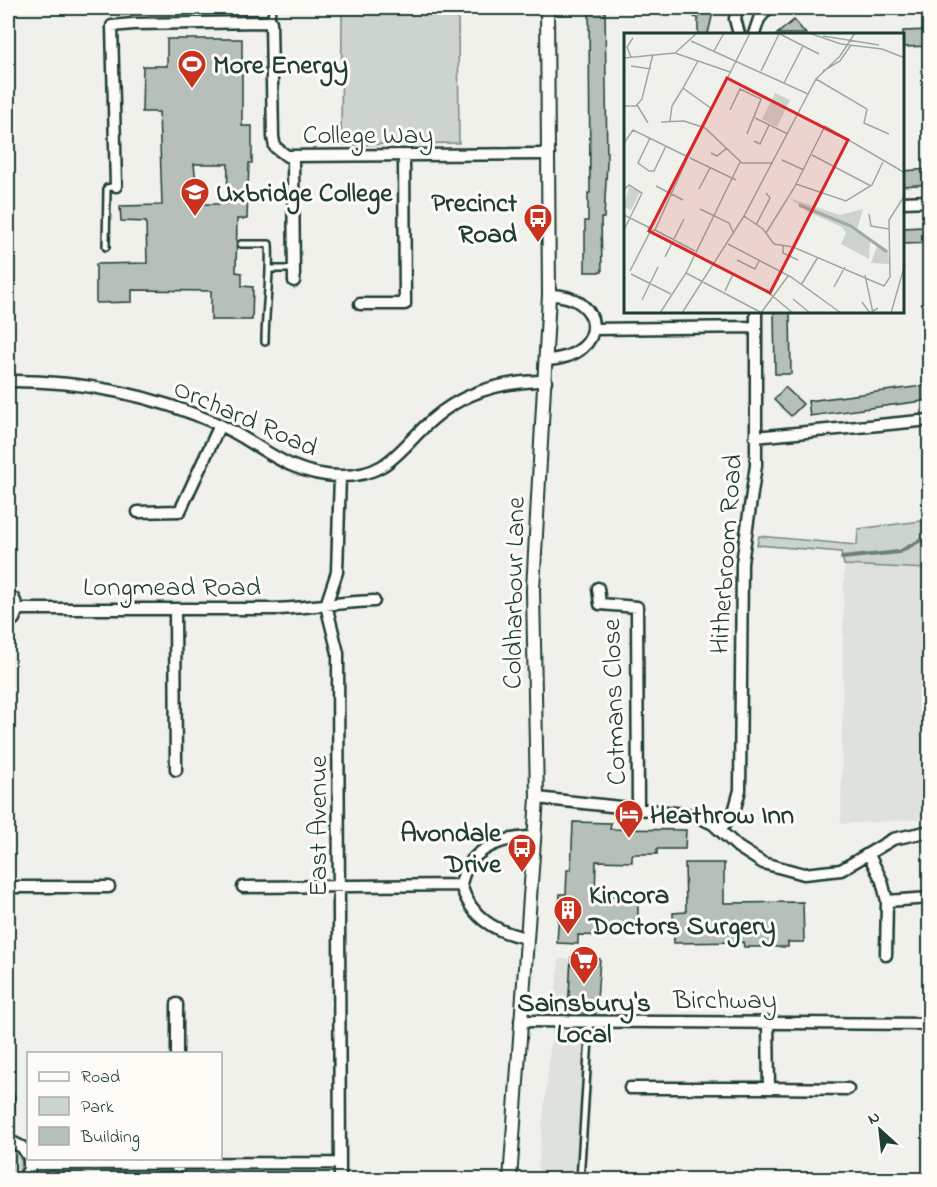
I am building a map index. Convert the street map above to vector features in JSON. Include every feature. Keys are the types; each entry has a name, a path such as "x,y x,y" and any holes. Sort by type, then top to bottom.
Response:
{"street":[{"name":"Coldharbour Lane","path":"510,1179 537,798 533,580 546,381 549,295 547,8"},
{"path":"737,8 735,20 740,33"},
{"path":"754,33 759,19 768,8"},
{"name":"College Way","path":"272,22 273,142 281,154 293,158 549,154"},
{"path":"116,186 112,26 272,22"},
{"path":"360,304 405,304 405,157"},
{"path":"293,158 294,282"},
{"path":"904,202 930,201"},
{"path":"547,360 564,358 582,350 591,339 593,329 591,316 582,306 563,296 549,295"},
{"name":"Hitherbroom Road","path":"720,830 734,812 740,790 742,563 755,482 756,314"},
{"path":"593,329 756,327"},
{"name":"Orchard Road","path":"8,381 43,382 117,392 181,410 220,425 286,465 316,474 340,476 363,473 389,462 403,451 431,421 474,393 511,382 546,381"},
{"path":"755,437 930,420"},
{"path":"138,512 180,511 220,425"},
{"path":"326,605 337,572 340,476"},
{"name":"Cotmans Close","path":"598,588 600,604 637,607 638,810"},
{"path":"8,596 14,599 18,609 16,616 8,622"},
{"name":"Longmead Road","path":"18,609 292,608 358,600 374,601"},
{"name":"East Avenue","path":"326,605 338,653 340,1179"},
{"path":"175,609 176,770"},
{"path":"537,798 685,813 708,821 754,858 772,867 797,874 835,872 893,839 930,831"},
{"path":"527,938 504,933 487,924 470,905 461,885 469,866 484,849 509,839 534,837"},
{"path":"868,855 882,881 887,902 886,955"},
{"path":"243,887 461,885"},
{"path":"8,887 109,887"},
{"path":"887,902 930,898"},
{"path":"177,1004 177,1052"},
{"name":"Birchway","path":"520,1021 930,1024"},
{"path":"768,1022 769,1088"},
{"path":"630,1088 848,1089"},
{"path":"8,1097 8,1140 19,1144 27,1157"},
{"path":"23,1179 29,1160 340,1163"},
{"path":"177,1162 177,1179"}],"lane":[{"path":"272,8 272,22"},
{"path":"106,247 107,188 116,186"},
{"path":"241,244 269,244 271,269 265,342"},
{"path":"271,269 294,269"},
{"path":"580,1179 590,1020"}],"shaded area":[{"path":"844,565 929,569 929,819 841,824"},
{"path":"559,959 600,959 586,1179 537,1180"}],"green space":[{"path":"342,8 458,8 459,143 341,145"},
{"path":"929,520 929,569 844,565 841,552 757,545 759,536 857,545 858,529"},
{"path":"8,1148 17,1151 22,1163 18,1175 8,1179"}],"building":[{"path":"589,8 605,8 607,163 604,218 601,218 602,272 585,272 585,221 588,221 588,193 590,193"},
{"path":"696,8 714,8 708,33 698,33 698,18 694,17"},
{"path":"794,20 805,33 778,33"},
{"path":"930,30 930,46 904,47 903,31"},
{"path":"167,39 242,39 242,126 252,126 252,163 249,163 247,219 237,219 236,272 242,273 242,286 253,287 252,320 211,320 211,291 132,290 132,302 96,303 96,264 147,263 146,222 121,221 120,206 162,205 159,112 142,112 143,66 167,66","holes":["194,164 228,164 227,204 198,204"]},
{"path":"930,169 930,184 904,186 904,171"},
{"path":"930,227 930,243 904,244 904,228"},
{"path":"774,314 790,314 791,374 775,374"},
{"path":"930,385 930,400 810,416 808,401"},
{"path":"785,387 803,404 791,416 774,400"},
{"path":"573,822 611,823 610,829 686,830 685,849 657,849 657,854 632,854 632,862 596,861 595,895 638,898 638,930 614,929 613,936 578,935 578,944 557,943 560,894 566,894 567,870 571,870"},
{"path":"685,863 724,863 724,903 803,902 804,942 788,942 788,947 744,947 743,942 674,943 673,913 686,912"},
{"name":"Sainsbury's Local","path":"571,957 600,959 596,1013 568,1012"}],"waterway":[{"path":"842,558 899,552 921,540 930,543"}],"place":[{"name":"More Energy","path":"192,90"},
{"name":"Uxbridge College","path":"195,218"},
{"name":"Precinct Road","path":"538,244"},
{"name":"Heathrow Inn","path":"629,840"},
{"name":"Avondale Drive","path":"522,874"},
{"name":"Kincora Doctors Surgery","path":"568,936"},
{"name":"Sainsbury's Local","path":"584,986"}]}
